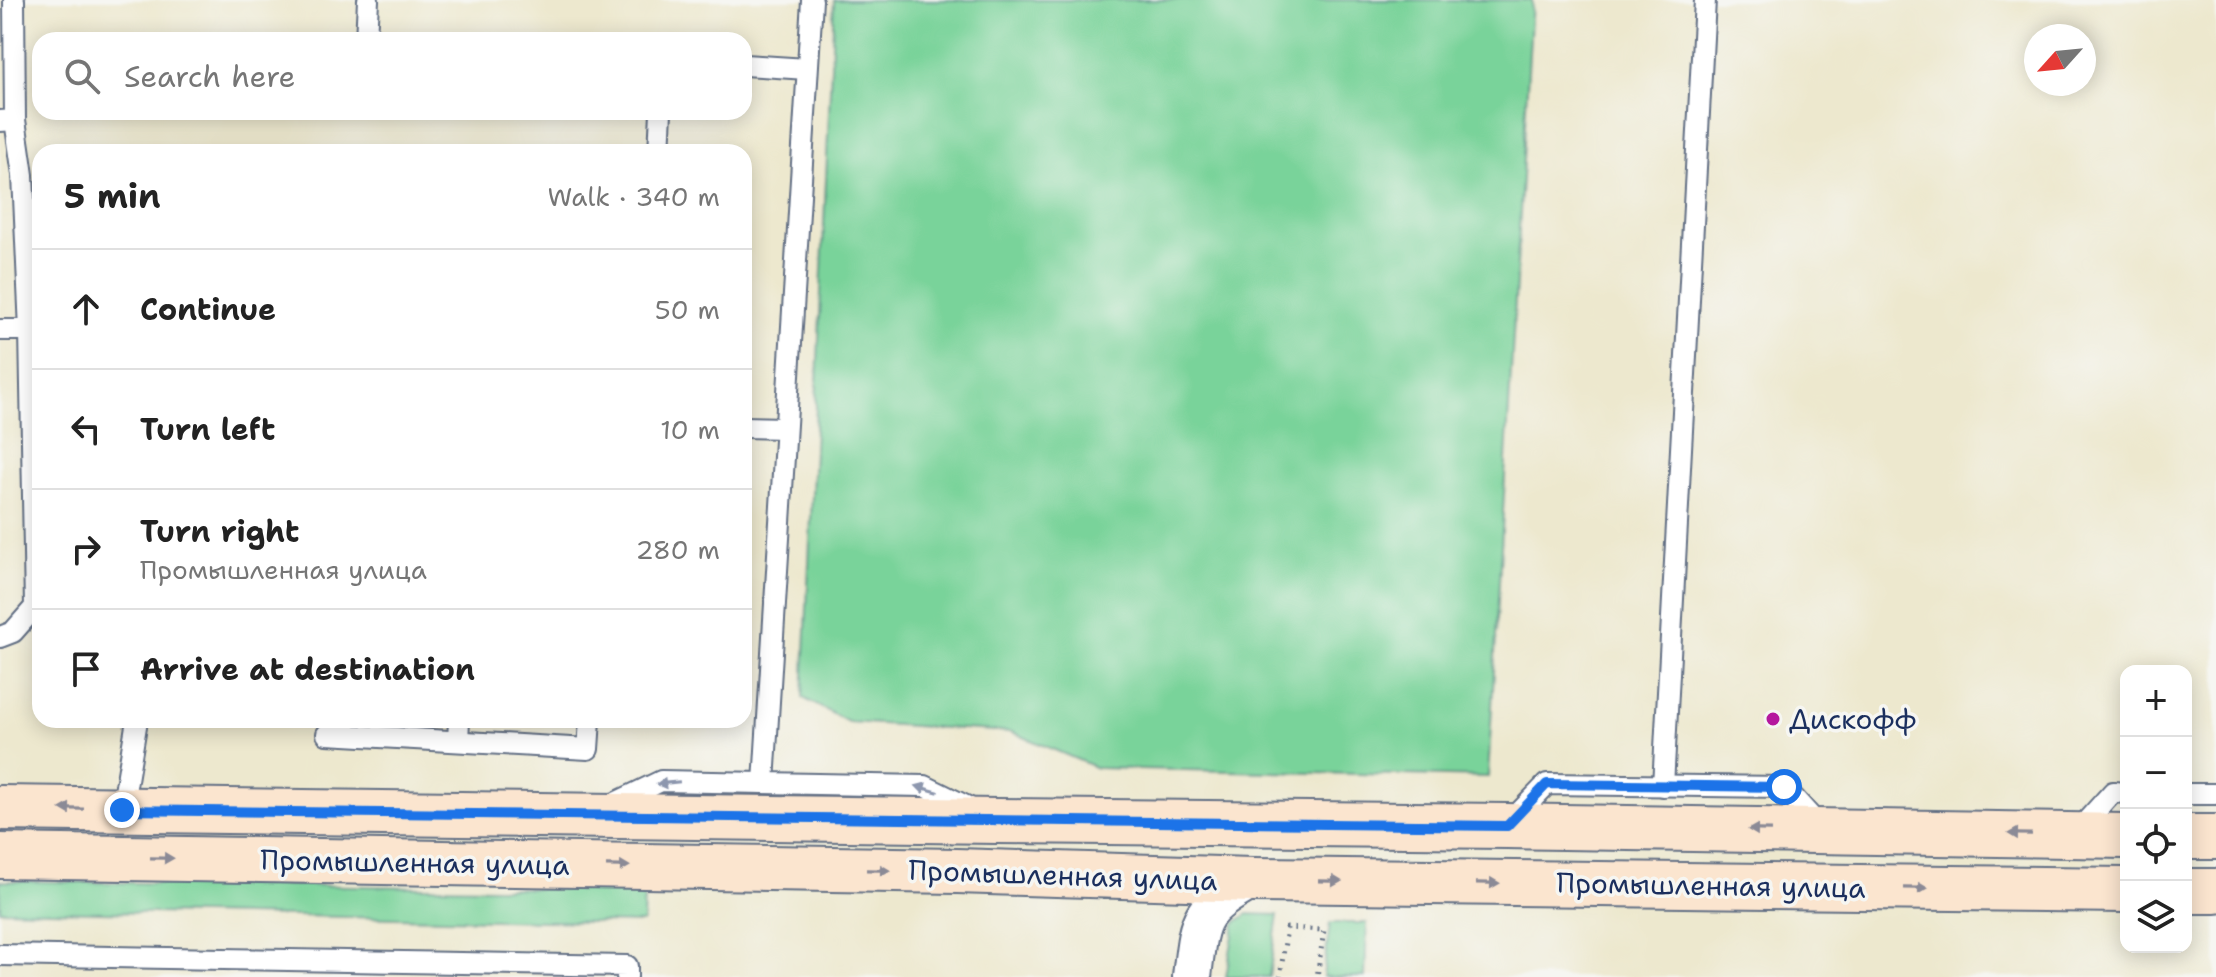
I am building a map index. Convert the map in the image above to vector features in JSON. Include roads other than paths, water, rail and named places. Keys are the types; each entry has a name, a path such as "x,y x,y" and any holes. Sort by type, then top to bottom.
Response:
{"street":[{"name":"Промышленная улица","path":"0,808 2120,836"},
{"path":"2192,837 2216,837"},
{"name":"Промышленная улица","path":"0,856 957,871 1252,880 2120,890"},
{"path":"1143,878 1163,889 1176,901 1198,930"},
{"path":"1192,977 1198,930 1205,914 1215,903 1252,880"},
{"path":"2192,891 2216,891"}],"lane":[{"path":"14,0 8,121 23,175 32,441"},
{"path":"366,32 368,0"},
{"path":"764,783 812,0"},
{"path":"1663,786 1705,0"},
{"path":"752,66 807,69"},
{"path":"659,144 661,120"},
{"path":"0,330 30,330"},
{"path":"752,427 785,428"},
{"path":"0,637 13,632 32,610"},
{"path":"122,810 136,728"},
{"path":"458,741 459,728"},
{"path":"327,734 588,749 589,728"},
{"path":"591,815 661,781 925,786 997,821"},
{"path":"1507,826 1547,784 1784,787 1824,831"},
{"path":"2074,835 2113,792 2120,793"},
{"path":"2192,794 2216,794"},
{"path":"0,955 627,966 627,977"}],"place":[{"name":"Дискофф","path":"1773,719"}]}
